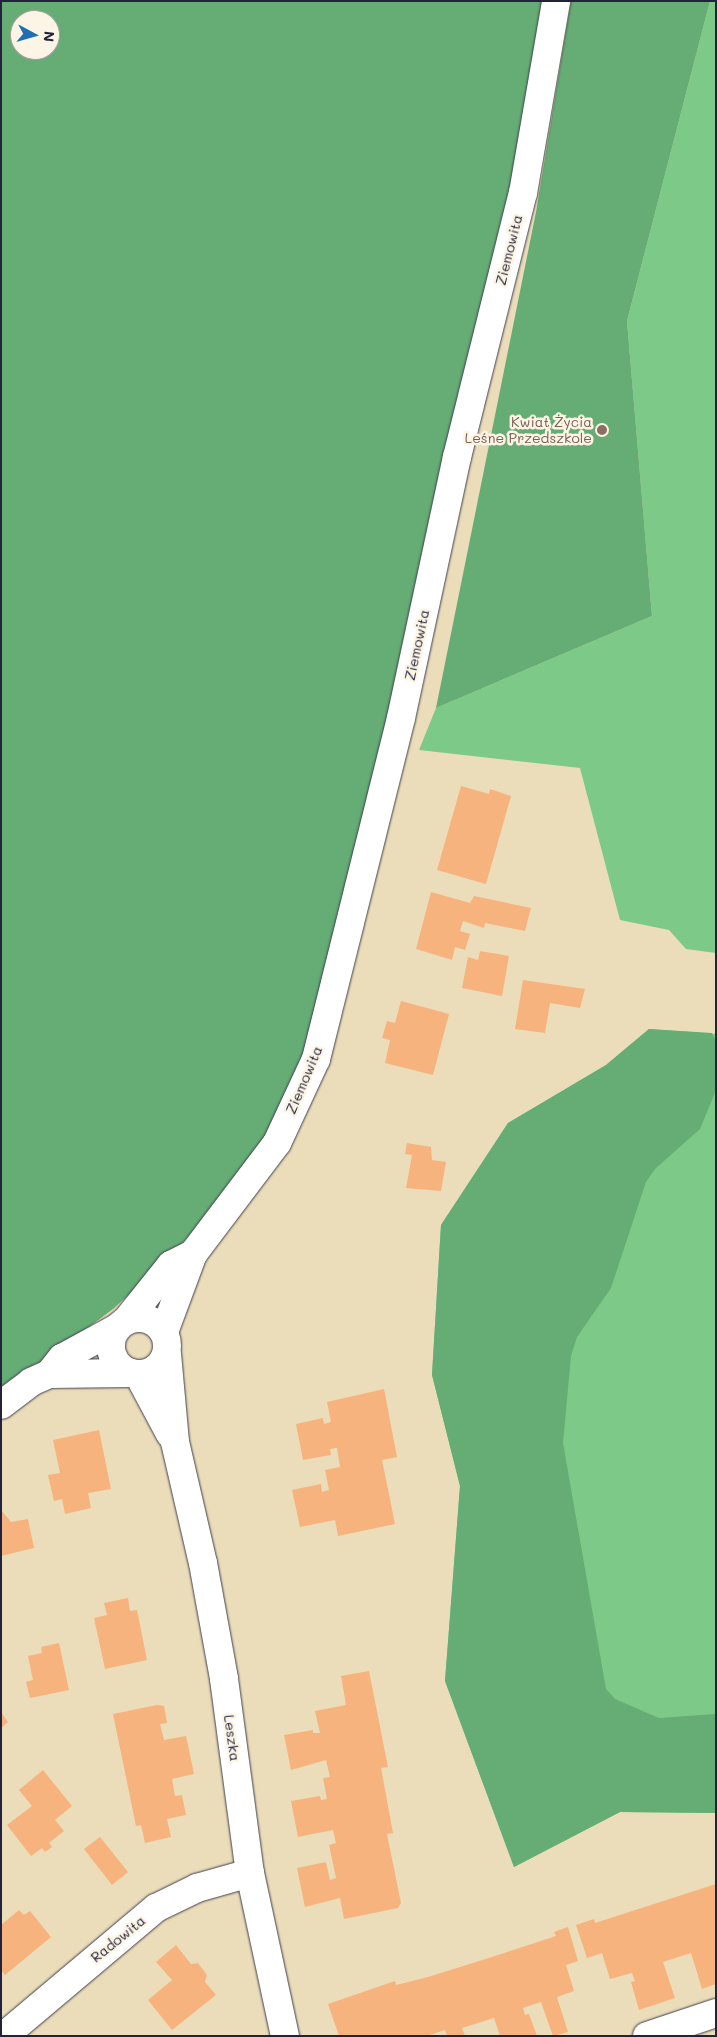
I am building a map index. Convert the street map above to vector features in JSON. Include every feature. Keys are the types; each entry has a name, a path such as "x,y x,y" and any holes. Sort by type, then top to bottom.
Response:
{"street":[{"name":"Ziemowita","path":"166,1343 193,1254 276,1143 316,1059 401,718 457,458 523,193 556,1"},
{"name":"Ziemowita","path":"49,1374 62,1358 122,1324 171,1265 193,1254"},
{"path":"148,1319 166,1343 156,1369 135,1374 118,1365 111,1350 122,1324 148,1319"},
{"name":"Leszka","path":"166,1343 174,1442 201,1554 222,1670 250,1873 284,2036"},
{"name":"Ziemowita","path":"1,1405 31,1382 49,1374 135,1374"},
{"name":"Leszka","path":"135,1374 174,1442"},
{"name":"Radowita","path":"4,2036 156,1908 197,1888 250,1873"},
{"path":"647,2036 716,2014"}],"green space":[{"path":"1,1 544,1 512,193 389,718 306,1052 274,1126 207,1216 167,1260 113,1309 1,1392"},
{"path":"571,1 710,1 627,321 652,616 436,708 536,212"},
{"path":"710,1 716,1 716,953 686,949 669,930 620,920 580,768 419,750 436,708 652,616 627,321"},
{"path":"649,1029 716,1034 716,1813 620,1812 514,1867 445,1681 460,1486 432,1375 441,1225 508,1123 606,1065"},
{"path":"649,1029 712,1033 716,1042 716,1090 700,1129 655,1169 646,1182 611,1288 577,1337 571,1356 563,1443 606,1689 615,1699 659,1718 716,1714 716,1813 620,1812 514,1867 445,1681 460,1486 432,1375 441,1225 508,1123 606,1065"}],"building":[{"path":"461,786 489,794 490,789 511,796 486,884 437,870"},
{"path":"431,892 470,903 474,896 531,908 525,931 485,923 484,928 463,921 460,931 470,934 465,950 455,947 452,960 416,949"},
{"path":"480,951 509,956 502,996 462,988 468,957 478,960"},
{"path":"523,980 585,989 580,1008 550,1003 545,1033 515,1029"},
{"path":"401,1001 449,1014 433,1075 385,1063 390,1040 382,1038 387,1021 395,1023"},
{"path":"407,1143 431,1147 432,1160 446,1162 441,1191 406,1188 412,1155 405,1154"},
{"path":"384,1389 397,1457 382,1460 395,1524 338,1536 335,1520 300,1527 292,1490 321,1484 322,1492 329,1490 325,1470 340,1467 337,1448 330,1449 331,1455 303,1460 296,1424 323,1418 324,1424 331,1422 327,1402"},
{"path":"99,1430 111,1489 88,1493 91,1508 65,1514 62,1499 54,1501 48,1475 60,1473 53,1440"},
{"path":"1,1510 11,1522 28,1519 34,1548 1,1556"},
{"path":"128,1598 130,1611 137,1610 147,1660 105,1669 94,1618 107,1615 104,1603"},
{"path":"59,1643 69,1690 30,1698 26,1682 33,1680 28,1656 42,1653 41,1647"},
{"path":"369,1671 388,1767 381,1768 393,1833 387,1834 401,1903 398,1908 344,1919 340,1898 305,1907 297,1868 326,1862 330,1880 336,1878 329,1845 336,1843 333,1830 298,1837 291,1801 320,1796 321,1800 327,1799 323,1778 330,1777 326,1760 291,1770 284,1735 313,1730 313,1733 320,1733 315,1711 346,1705 341,1676"},
{"path":"157,1705 164,1706 167,1723 160,1724 164,1740 186,1736 194,1774 172,1779 175,1796 182,1795 186,1815 167,1819 171,1837 145,1843 141,1825 136,1826 113,1714"},
{"path":"1,1712 8,1722 1,1728"},
{"path":"43,1770 72,1806 55,1820 64,1831 49,1843 52,1847 45,1852 42,1848 31,1856 7,1825 32,1806 19,1790"},
{"path":"100,1837 128,1872 112,1885 84,1849"},
{"path":"716,1884 716,1984 702,1989 691,1953 663,1962 675,1998 639,2010 631,1982 635,1981 632,1973 610,1979 602,1953 587,1958 576,1925 594,1919 595,1923"},
{"path":"19,1910 24,1915 30,1911 51,1937 5,1975 1,1970 1,1925"},
{"path":"568,1927 578,1961 566,1965 574,1991 557,1997 568,2032 553,2036 541,2002 523,2008 525,2015 529,2014 537,2036 500,2036 494,2018 462,2028 465,2036 447,2036 445,2030 427,2036 339,2036 328,2004 395,1981 396,1985 492,1957 556,1936 554,1932"},
{"path":"176,1945 191,1964 198,1963 207,1975 205,1982 216,1995 172,2030 148,2000 172,1980 156,1962"}],"place":[{"name":"Kwiat Życia Leśne Przedszkole","path":"602,430"}]}
